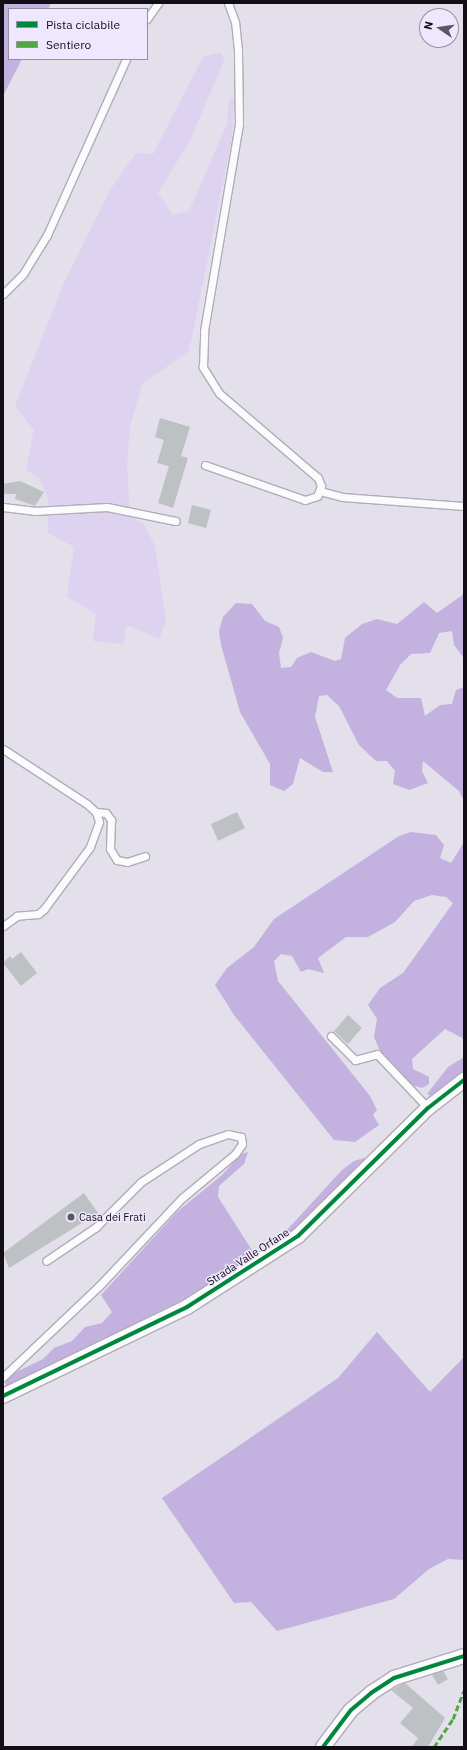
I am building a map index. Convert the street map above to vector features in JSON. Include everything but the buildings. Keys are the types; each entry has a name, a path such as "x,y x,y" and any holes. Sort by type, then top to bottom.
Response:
{"street":[{"name":"Strada Valle Orfane","path":"3,1396 187,1307 298,1236 428,1108 464,1080"},
{"path":"323,1747 352,1710 371,1693 394,1678 464,1656"}],"lane":[{"path":"148,18 158,3"},
{"path":"228,3 235,22 238,50 239,124 204,331 203,367 219,393 318,478 320,491"},
{"path":"3,294 23,274 47,235 126,60"},
{"path":"205,465 223,469 295,498 311,499 320,491"},
{"path":"320,491 342,497 464,506"},
{"path":"3,507 34,512 107,507 176,521"},
{"path":"3,749 96,812 106,813 111,820 110,849 118,860 128,862 145,856"},
{"path":"3,926 17,916 38,914 49,903 90,847 99,822 96,812"},
{"path":"331,1036 355,1060 377,1054 428,1108"},
{"path":"3,1377 99,1286 182,1198 235,1154 242,1144 241,1137 228,1134 199,1144 141,1182 96,1227 46,1261"}],"shaded area":[{"path":"3,3 51,3 48,8 8,8 8,60 21,60 3,96"},
{"path":"221,52 224,61 189,142 158,193 173,215 189,211 227,124 229,100 234,98 232,138 189,351 142,384 130,427 127,464 130,516 144,524 155,546 166,621 159,639 127,625 123,644 93,641 96,614 67,597 74,547 48,533 48,499 40,479 26,470 34,430 15,406 63,285 110,190 136,153 153,154 203,57"},
{"path":"464,594 464,658 454,645 452,631 439,633 430,653 411,654 400,665 386,690 397,698 421,698 425,716 440,705 452,704 456,690 464,687 464,801 459,791 423,761 422,771 428,783 409,790 393,784 395,771 387,761 376,761 359,745 339,706 327,695 319,696 315,717 333,772 323,772 300,758 293,784 284,791 270,785 270,764 240,712 221,645 219,631 223,617 236,603 252,604 265,621 279,627 283,638 279,653 281,668 291,667 297,658 311,652 335,661 341,659 345,638 362,624 377,619 397,624 424,602 437,613"},
{"path":"411,832 436,835 444,845 440,858 451,863 464,842 464,1039 445,1029 412,1059 413,1069 429,1077 429,1084 422,1088 412,1085 380,1051 374,1037 377,1019 368,1005 380,988 403,973 453,903 446,897 432,895 414,901 395,922 368,937 346,937 318,958 324,973 308,969 301,972 292,956 281,954 274,961 278,981 370,1096 377,1110 373,1115 379,1125 355,1142 334,1140 234,1015 215,985 227,968 254,947 274,919 399,836"},
{"path":"464,1057 464,1072 433,1097 427,1094 448,1067"},
{"path":"248,1152 244,1164 219,1186 218,1197 255,1255 286,1231 342,1170 354,1161 364,1158 366,1160 305,1221 259,1256 188,1297 8,1388 5,1383 10,1375 43,1359 54,1348 72,1341 85,1327 102,1323 112,1312 101,1295 177,1212 222,1175 241,1154"},
{"path":"377,1332 430,1392 464,1357 464,1560 448,1559 429,1569 394,1599 277,1631 251,1602 234,1603 162,1498 338,1378"}],"marked path":[{"path":"434,1747 453,1719 464,1691"}],"cycle path":[{"path":"3,1396 187,1307 298,1236 428,1108 464,1080"},
{"path":"323,1747 351,1710 371,1693 394,1678 464,1656"}],"place":[{"name":"Casa dei Frati","path":"71,1217"}]}
